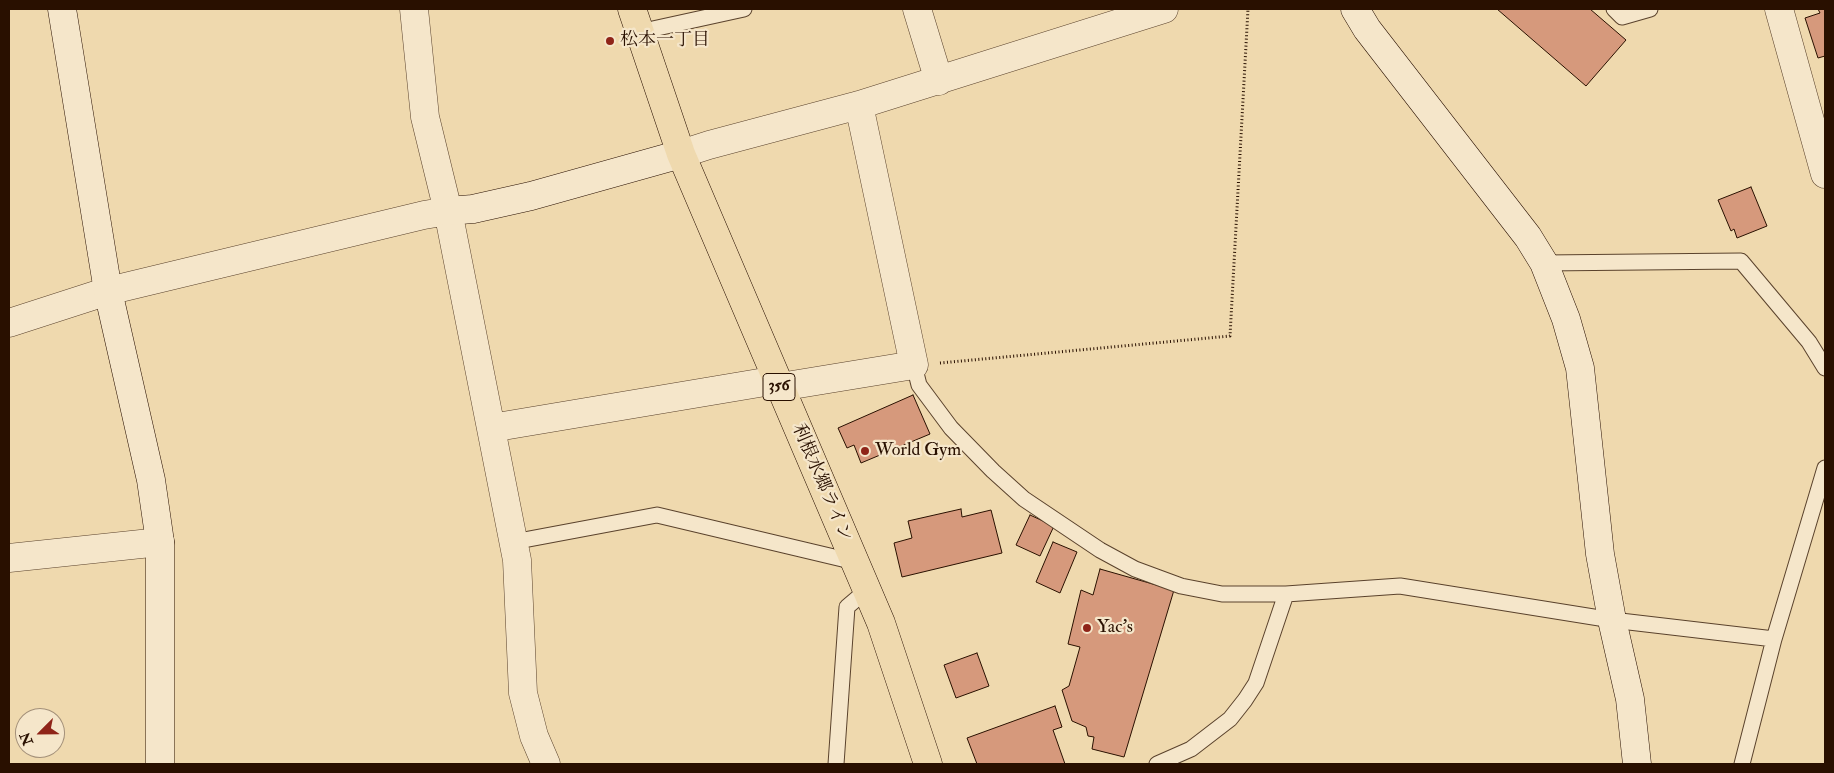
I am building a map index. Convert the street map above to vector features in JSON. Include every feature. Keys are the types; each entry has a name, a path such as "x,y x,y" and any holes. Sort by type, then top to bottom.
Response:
{"highway":[{"name":"利根水郷ライン","path":"635,20 681,154 881,623 928,764"}],"street":[{"path":"62,9 108,290 152,480 160,542 160,764"},
{"path":"414,9 425,117 448,211 517,560 523,693 534,736 546,764"},
{"path":"917,9 939,81"},
{"path":"9,324 108,290 424,215 473,209 530,196 939,81 1122,15 1164,9"},
{"path":"1355,9 1367,29 1528,236 1544,263 1566,319 1580,368 1600,554 1612,620 1630,699 1637,764"},
{"path":"1779,9 1825,174"},
{"path":"491,428 778,384 914,366 859,105"},
{"path":"9,558 160,542"}],"lane":[{"path":"635,20 744,9"},
{"path":"1614,9 1622,17 1650,9"},
{"path":"1544,263 1741,261 1803,334 1825,368"},
{"path":"914,366 919,385 951,428 993,471 1024,499 1100,550 1135,569 1181,586 1222,594 1286,594 1400,586 1612,620 1774,639"},
{"path":"1742,764 1774,639 1825,468"},
{"path":"514,542 657,515 855,562"},
{"path":"836,764 847,607 867,590"},
{"path":"1159,764 1190,749 1230,719 1245,700 1256,683 1286,594"}],"path":[{"path":"914,366 1230,336 1248,9"}],"building":[{"path":"1497,9 1590,9 1626,40 1586,86"},
{"path":"1818,9 1825,9 1825,56 1818,58 1805,18 1820,13"},
{"path":"1751,187 1767,226 1737,238 1734,229 1731,231 1718,200"},
{"path":"913,395 930,434 861,463 854,445 847,448 838,428"},
{"path":"961,509 962,517 991,510 1002,553 902,577 894,543 912,538 908,521"},
{"path":"1030,515 1054,526 1040,556 1016,545"},
{"path":"1053,542 1077,552 1060,593 1036,582"},
{"path":"1100,569 1174,590 1124,757 1092,749 1094,737 1088,736 1086,727 1072,721 1062,690 1069,686 1080,647 1068,644 1081,590 1093,595"},
{"path":"977,653 989,686 956,698 944,665"},
{"path":"1055,706 1062,727 1053,730 1065,764 977,764 967,738"}],"place":[{"name":"松本一丁目","path":"610,41"},
{"name":"World Gym","path":"865,451"},
{"name":"Yac's","path":"1087,628"}]}
